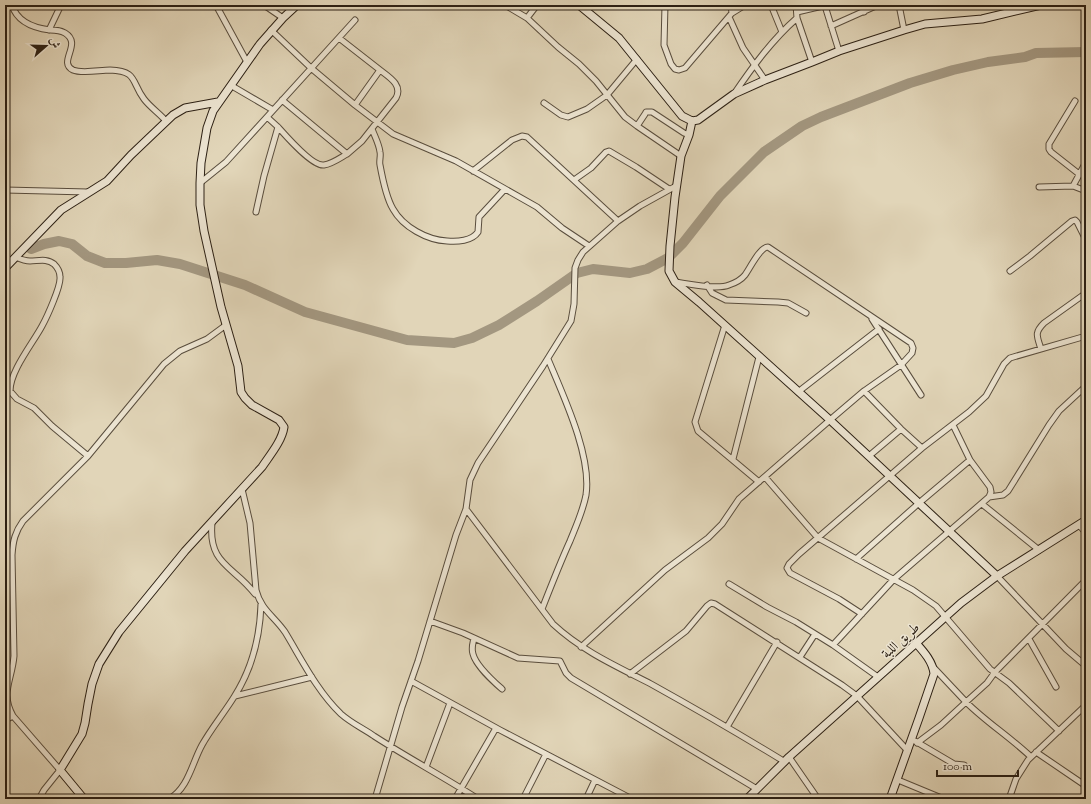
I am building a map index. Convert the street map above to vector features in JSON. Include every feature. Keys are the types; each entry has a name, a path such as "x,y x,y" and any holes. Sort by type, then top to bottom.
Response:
{"street":[{"path":"12,5 17,16 22,21 35,27 62,32 70,38 72,46 68,59 73,70 115,71 131,75 145,100 166,120"},
{"path":"49,30 61,5"},
{"path":"216,5 247,62"},
{"path":"264,5 283,18"},
{"path":"39,799 44,790 60,770 82,734 92,684 99,664 109,648 124,626 184,551 262,467 283,432 284,427 279,420 252,405 241,392 238,366 221,307 210,259 200,205 200,183 201,163 207,128 213,111 218,102 232,86 247,62 272,30 297,5"},
{"path":"506,5 527,18 558,47 580,64 625,117 681,156"},
{"path":"527,18 537,5"},
{"path":"579,5 619,38 682,116 692,121 698,120 734,94 839,50 925,24 982,19 1011,8 1041,5"},
{"path":"665,5 664,45 671,64 677,70 685,68 731,15 746,5"},
{"path":"731,5 731,15 743,48 765,80"},
{"path":"771,5 782,32"},
{"path":"796,5 797,15 812,62"},
{"path":"734,94 754,65 797,15 826,5 839,50"},
{"path":"861,5 864,12"},
{"path":"831,26 878,5"},
{"path":"899,5 904,30"},
{"path":"200,183 226,162 355,20"},
{"path":"272,30 311,68 398,137 440,153 537,207 562,228 590,246"},
{"path":"267,117 307,156 318,164 325,165 333,162 347,154 358,145 396,98 398,91 395,82 339,38"},
{"path":"544,103 561,115 568,117 587,109 607,95 637,59"},
{"path":"356,105 380,70"},
{"path":"232,86 273,110"},
{"path":"282,100 347,154"},
{"path":"1075,101 1049,144 1049,149 1079,174"},
{"path":"5,268 61,210 107,181 166,120 185,108 218,102"},
{"path":"637,126 646,112 652,112 689,135"},
{"path":"692,121 672,187 669,271 675,282 830,420 950,531 997,576 1066,649 1086,666"},
{"path":"256,212 264,176 278,127"},
{"path":"372,129 379,147 380,163 392,207 404,221 420,233 449,242 474,237 478,232 479,217 505,189"},
{"path":"473,171 512,140 522,136 527,137 618,221"},
{"path":"574,180 591,168 606,152 609,151 672,187"},
{"path":"1072,186 1086,162"},
{"path":"1039,187 1072,186 1086,191"},
{"path":"374,799 410,681 418,661 466,508 470,480 478,463 548,359 571,321 574,304 575,268 578,260 590,246 618,221 672,187"},
{"path":"5,190 89,192"},
{"path":"1010,271 1072,221 1075,220 1077,222 1086,239"},
{"path":"581,647 665,570 708,538 722,524 739,499 864,391 901,365 912,353 913,348 911,343 768,247 763,249 744,276 728,286 716,288 707,285 675,282"},
{"path":"15,257 25,260 43,260 52,262 58,270 60,277 47,314 16,370 12,379 10,390 17,399 34,408 48,423 88,456"},
{"path":"707,285 712,293 726,300 778,302 788,304 806,313"},
{"path":"1041,349 1037,336 1038,329 1086,293"},
{"path":"871,316 921,395"},
{"path":"84,799 7,708 5,695 13,667 14,656 13,540 23,521 88,456 164,364 180,351 189,346 207,340 226,325"},
{"path":"725,325 695,422 698,431 759,482"},
{"path":"798,392 878,329"},
{"path":"862,614 839,599 790,573 787,568 789,564 890,475 969,412 986,396 1007,361 1015,356 1086,336"},
{"path":"733,460 759,357"},
{"path":"542,609 580,515 586,495 586,480 580,441 548,359"},
{"path":"989,497 1003,494 1008,491 1059,411 1086,386"},
{"path":"864,391 922,448"},
{"path":"833,645 894,579 989,497 991,492 990,487 970,460 953,425"},
{"path":"869,456 901,429"},
{"path":"856,559 970,460"},
{"path":"765,477 818,538 894,579 936,606 980,658 1022,694 1058,731"},
{"path":"242,489 250,523 256,590 258,597 261,604 284,631 312,677 329,701 342,715 478,799"},
{"path":"982,504 1039,550"},
{"path":"466,508 542,609 567,637 581,647 787,759 818,799"},
{"name":"طريق اللبة","path":"747,799 787,759 946,616 997,576 1086,520"},
{"path":"212,522 211,539 221,562 243,579 258,597"},
{"path":"1079,525 1086,533"},
{"path":"915,741 941,725 988,683 996,672 1086,580"},
{"path":"729,584 767,608 796,622 833,645 878,677"},
{"path":"630,674 686,631 711,603 715,604 800,657 857,696 908,751"},
{"path":"169,799 180,789 196,761 201,747 235,696 247,672 255,651 260,628 261,604"},
{"path":"430,621 474,638 518,658 560,661 571,678 757,789"},
{"path":"800,657 815,634"},
{"path":"474,638 472,647 473,656 490,678 502,690"},
{"path":"1029,639 1056,687"},
{"path":"727,727 776,642"},
{"path":"916,643 934,668 966,702 990,724 1031,757"},
{"path":"890,799 908,751 915,741 934,674 934,668"},
{"path":"235,696 312,677"},
{"path":"410,681 632,799"},
{"path":"426,767 450,703"},
{"path":"1009,799 1021,769 1036,752 1086,705"},
{"path":"5,720 13,716"},
{"path":"455,799 496,728"},
{"path":"915,741 954,764 964,765"},
{"path":"1036,752 1086,786"},
{"path":"523,799 546,754"},
{"path":"586,799 595,780"},
{"path":"898,780 933,797 944,799"}],"waterway":[{"path":"31,249 44,244 59,241 72,244 87,256 105,263 126,263 157,260 180,264 245,285 305,312 407,340 454,343 472,338 499,325 577,273 593,269 630,273 647,269 668,258 683,243 720,196 764,152 802,126 821,117 910,83 953,70 988,62 1025,57 1036,53 1086,52"}]}
